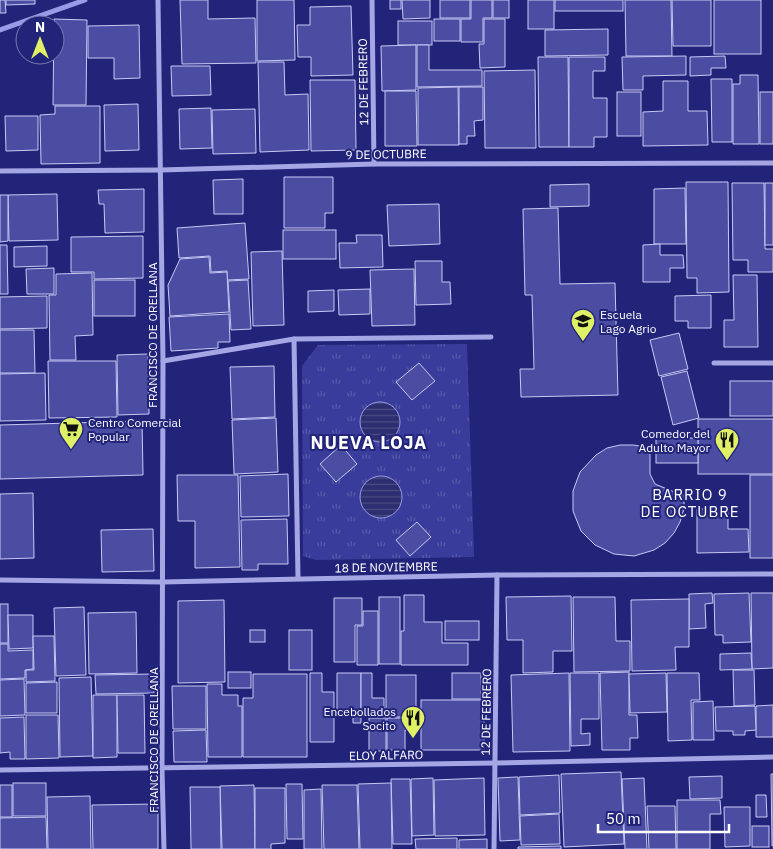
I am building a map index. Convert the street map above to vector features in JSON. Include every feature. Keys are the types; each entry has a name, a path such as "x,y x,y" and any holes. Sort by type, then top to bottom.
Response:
{"street":[{"name":"FRANCISCO DE ORELLANA","path":"158,0 163,361 162,769 164,849"},
{"name":"12 DE FEBRERO","path":"372,0 374,164"},
{"name":"9 DE OCTUBRE","path":"0,171 161,170 374,164 773,163"},
{"path":"163,361 294,339 491,337"},
{"path":"294,339 298,578"},
{"path":"714,363 773,363"},
{"name":"18 DE NOVIEMBRE","path":"0,580 163,582 498,575 773,574"},
{"name":"12 DE FEBRERO","path":"494,849 498,575"},
{"name":"ELOY ALFARO","path":"0,770 162,769 773,757"}],"green space":[{"path":"467,344 474,557 316,560 303,556 302,366 318,345"}],"shaded area":[{"path":"384,402 391,405 397,411 400,422 399,430 391,439 384,442 376,442 369,439 361,430 360,418 363,411 372,403"},
{"path":"381,476 396,482 402,497 396,512 381,518 366,512 360,497 366,482"}],"building":[{"path":"0,0 5,0 6,13 0,13"},
{"path":"6,0 35,0 35,4 6,5"},
{"path":"180,0 208,0 208,19 255,18 256,63 182,64"},
{"path":"257,0 294,0 295,60 257,61"},
{"path":"390,0 401,0 401,9 390,9"},
{"path":"402,0 430,0 430,18 403,19"},
{"path":"440,0 470,0 470,18 440,18"},
{"path":"471,0 492,0 492,18 483,18 483,42 461,42 461,19 471,19"},
{"path":"493,0 509,0 509,18 493,18"},
{"path":"528,0 554,0 554,29 528,29"},
{"path":"555,0 623,0 623,11 555,11"},
{"path":"625,0 671,0 672,56 626,56"},
{"path":"672,0 711,0 711,46 673,46"},
{"path":"714,0 761,0 761,54 714,54"},
{"path":"351,6 353,75 311,76 311,57 298,57 297,25 310,25 310,7"},
{"path":"65,19 87,20 86,105 53,105 53,65 65,65"},
{"path":"434,19 460,19 460,41 434,41"},
{"path":"484,19 505,19 505,67 480,68 479,44 484,44"},
{"path":"398,21 432,21 432,45 398,45"},
{"path":"139,25 140,78 114,79 114,58 88,58 88,26"},
{"path":"608,29 608,55 545,56 545,30"},
{"path":"416,45 416,90 382,91 381,46"},
{"path":"417,45 429,45 429,70 482,70 482,86 417,87"},
{"path":"686,56 686,75 643,76 643,90 623,90 622,57"},
{"path":"725,56 726,68 711,68 711,75 690,76 690,57"},
{"path":"538,57 568,57 569,147 539,147"},
{"path":"569,57 605,57 605,71 593,71 593,98 607,98 607,137 594,137 594,147 569,147"},
{"path":"258,62 284,62 285,95 308,94 309,150 260,152"},
{"path":"171,66 210,66 211,95 172,96"},
{"path":"535,70 536,148 485,148 484,71"},
{"path":"740,75 758,75 759,144 733,144 733,84 740,84"},
{"path":"711,79 732,79 732,142 712,142"},
{"path":"310,80 355,80 356,150 311,151"},
{"path":"663,81 688,81 688,111 707,111 708,145 643,146 643,112 663,111"},
{"path":"458,87 459,145 418,145 418,88"},
{"path":"459,87 483,87 483,120 474,121 475,136 467,136 467,144 459,144"},
{"path":"385,91 416,91 417,146 385,146"},
{"path":"617,92 641,92 641,136 617,136"},
{"path":"760,92 773,92 773,144 760,144"},
{"path":"138,104 139,150 105,151 104,105"},
{"path":"55,106 100,106 100,163 41,164 40,115 55,114"},
{"path":"211,108 212,148 180,149 179,109"},
{"path":"255,109 256,153 213,154 212,110"},
{"path":"5,116 38,116 38,150 6,151"},
{"path":"284,177 333,177 333,213 325,213 325,228 284,228"},
{"path":"243,179 243,214 214,214 213,180"},
{"path":"686,182 728,182 729,292 697,293 697,278 687,278"},
{"path":"732,183 764,183 765,249 773,249 773,272 748,272 748,260 733,260"},
{"path":"765,183 773,183 773,245 765,245"},
{"path":"589,184 589,206 550,207 550,185"},
{"path":"685,188 686,244 654,244 654,189"},
{"path":"144,189 144,232 105,233 104,204 99,204 98,190"},
{"path":"57,194 58,240 9,241 8,195"},
{"path":"0,195 8,195 8,241 0,242"},
{"path":"439,204 440,244 389,246 387,205"},
{"path":"558,208 560,284 615,283 618,395 521,397 520,369 534,369 532,295 525,295 523,209"},
{"path":"245,223 249,279 227,280 227,271 211,272 210,256 179,258 177,228"},
{"path":"283,230 336,230 336,259 283,259"},
{"path":"356,235 382,235 383,267 340,268 339,243 357,243"},
{"path":"143,236 143,278 94,279 94,272 71,272 71,237"},
{"path":"660,244 660,255 683,255 684,268 670,268 670,282 643,282 643,245"},
{"path":"0,245 7,245 8,294 0,294"},
{"path":"47,246 47,266 14,267 14,247"},
{"path":"282,251 284,325 253,326 251,252"},
{"path":"209,257 210,273 227,272 229,312 170,316 168,285 180,259"},
{"path":"415,261 442,261 442,282 450,282 451,304 416,305"},
{"path":"54,268 54,294 27,294 26,269"},
{"path":"414,269 415,325 372,326 370,270"},
{"path":"92,273 93,335 75,336 76,360 50,360 49,295 56,295 56,274"},
{"path":"733,275 757,275 758,347 724,347 724,320 734,320"},
{"path":"94,280 135,280 135,316 94,316"},
{"path":"248,280 251,329 231,330 228,281"},
{"path":"370,289 370,314 339,315 338,290"},
{"path":"334,290 334,311 308,312 308,291"},
{"path":"711,295 711,328 688,328 688,321 675,321 675,296"},
{"path":"47,296 47,328 0,329 0,297"},
{"path":"229,314 230,342 218,342 218,348 171,351 169,317"},
{"path":"0,330 34,330 35,373 0,373"},
{"path":"679,333 688,369 659,376 650,340"},
{"path":"148,354 149,414 118,415 117,355"},
{"path":"48,361 116,361 117,417 49,418"},
{"path":"419,363 435,381 412,400 396,382"},
{"path":"274,366 275,417 232,419 230,367"},
{"path":"687,371 699,418 673,425 661,377"},
{"path":"45,373 46,420 0,421 0,374"},
{"path":"730,381 773,381 773,416 730,416"},
{"path":"276,418 278,472 234,474 232,420"},
{"path":"698,419 773,419 773,474 698,474"},
{"name":"Centro Comercial Popular","path":"142,421 143,475 0,479 0,425"},
{"path":"656,438 698,438 698,463 656,463"},
{"path":"341,445 357,464 336,482 320,464"},
{"path":"620,445 646,447 650,451 650,474 655,484 684,496 684,509 674,533 665,543 654,550 634,556 614,554 595,545 581,531 573,511 573,491 580,472 596,455 607,448"},
{"path":"288,474 289,516 241,517 240,476"},
{"path":"177,475 238,475 240,567 195,568 195,521 178,521"},
{"path":"750,475 773,475 773,558 750,558"},
{"path":"33,493 34,558 0,559 0,494"},
{"path":"697,509 728,509 728,529 748,529 749,552 697,553"},
{"path":"287,519 288,564 258,564 258,570 242,570 241,520"},
{"path":"417,522 431,537 410,556 396,540"},
{"path":"153,529 154,571 102,572 101,530"},
{"path":"712,593 713,603 705,604 706,628 689,629 689,594"},
{"path":"749,593 751,642 723,643 723,635 715,635 714,594"},
{"path":"751,593 773,593 773,668 752,669"},
{"path":"404,595 424,595 424,622 442,622 442,643 468,643 468,665 401,665 401,631 404,631"},
{"path":"571,596 572,651 553,651 553,672 523,673 523,640 507,640 506,597"},
{"path":"379,597 400,597 400,664 379,664"},
{"path":"573,597 615,597 616,641 630,641 630,671 574,672"},
{"path":"334,598 362,598 362,625 355,625 355,662 334,662"},
{"path":"689,599 689,647 675,647 676,670 632,671 631,600"},
{"path":"224,600 225,682 178,683 178,601"},
{"path":"0,604 8,604 8,643 0,643"},
{"path":"84,607 86,675 56,676 54,608"},
{"path":"363,611 378,611 378,665 357,665 357,626 363,626"},
{"path":"136,612 137,673 89,674 88,613"},
{"path":"8,615 33,615 33,648 9,649"},
{"path":"445,621 479,621 479,640 445,640"},
{"path":"250,630 265,630 265,642 250,642"},
{"path":"289,630 312,630 312,670 289,670"},
{"path":"33,636 54,636 55,681 26,682 26,670 34,670"},
{"path":"0,644 8,644 8,651 33,650 33,669 25,670 25,678 0,679"},
{"path":"751,653 752,669 720,670 720,654"},
{"path":"733,670 754,670 755,705 734,706"},
{"path":"228,672 251,672 251,688 228,688"},
{"path":"629,672 629,715 637,715 638,738 630,738 630,750 602,750 600,673"},
{"path":"310,673 322,673 322,692 334,692 334,742 310,742"},
{"path":"337,673 361,673 361,723 353,723 353,716 337,716"},
{"path":"361,673 372,673 372,698 384,698 384,716 361,716"},
{"path":"452,673 481,673 481,699 452,699"},
{"path":"569,673 570,751 513,752 511,675"},
{"path":"570,673 599,673 599,719 581,719 581,734 590,733 590,745 571,746"},
{"path":"666,673 667,712 630,713 629,674"},
{"path":"667,673 699,673 700,700 691,700 692,740 668,741"},
{"path":"154,674 154,693 96,694 95,675"},
{"path":"253,674 307,674 307,757 243,757 243,698 253,698"},
{"path":"386,675 416,675 416,717 386,717"},
{"path":"91,677 93,756 60,757 59,678"},
{"path":"24,679 25,715 0,716 0,680"},
{"path":"57,682 57,713 26,713 26,683"},
{"path":"207,684 222,684 222,695 238,695 238,706 242,706 242,757 208,757"},
{"path":"172,686 206,686 206,729 173,729"},
{"path":"93,695 117,695 117,757 93,758"},
{"path":"117,695 144,695 145,753 118,753"},
{"path":"421,700 484,700 484,750 421,750"},
{"path":"713,701 714,740 693,740 693,702"},
{"path":"773,705 773,737 756,737 756,706"},
{"path":"755,706 756,730 745,731 745,735 733,735 733,731 716,731 715,707"},
{"path":"26,715 58,715 59,758 26,759"},
{"path":"24,717 25,759 10,759 10,752 0,753 0,718"},
{"path":"369,718 386,718 386,751 369,751"},
{"path":"387,718 417,718 417,730 405,730 405,750 387,750"},
{"path":"206,730 207,762 174,762 173,731"},
{"path":"621,772 624,844 564,847 561,774"},
{"path":"771,774 773,774 773,846 772,846"},
{"path":"559,775 560,813 520,815 519,777"},
{"path":"722,776 722,798 690,799 689,777"},
{"path":"518,777 520,840 500,841 498,778"},
{"path":"433,778 434,835 412,836 411,779"},
{"path":"484,778 485,835 435,836 434,780"},
{"path":"644,778 647,849 625,849 622,779"},
{"path":"391,779 410,779 412,844 393,844"},
{"path":"13,783 46,783 46,816 13,816"},
{"path":"391,783 392,849 360,849 358,784"},
{"path":"286,784 302,784 303,839 287,839"},
{"path":"0,785 12,785 12,817 0,817"},
{"path":"254,785 255,849 222,849 220,786"},
{"path":"322,785 357,785 359,849 324,849"},
{"path":"190,787 220,787 221,849 191,849"},
{"path":"255,788 285,788 285,843 271,844 271,849 255,849"},
{"path":"321,789 322,849 304,849 304,790"},
{"path":"756,795 766,795 767,817 756,817"},
{"path":"90,796 91,849 48,849 47,797"},
{"path":"677,800 720,800 721,814 710,814 710,849 677,849"},
{"path":"158,804 158,849 93,849 92,805"},
{"path":"647,806 675,806 676,849 649,849"},
{"path":"724,807 750,807 750,846 725,847"},
{"path":"559,814 560,844 521,845 520,816"},
{"path":"46,817 47,849 0,849 0,818"},
{"path":"752,826 769,826 769,847 752,847"},
{"path":"457,838 457,849 416,849 415,839"},
{"path":"487,839 487,849 459,849 459,840"},
{"path":"561,846 561,849 518,849 518,847"}],"waterway":[{"path":"0,30 85,0"}],"place":[{"name":"Escuela Lago Agrio","path":"583,342"},
{"name":"Centro Comercial Popular","path":"71,450"},
{"name":"Comedor del Adulto Mayor","path":"727,461"},
{"name":"Encebollados Socito","path":"413,739"}],"district":[{"name":"NUEVA LOJA","path":"369,442"},
{"name":"BARRIO 9 DE OCTUBRE","path":"690,502"}]}
